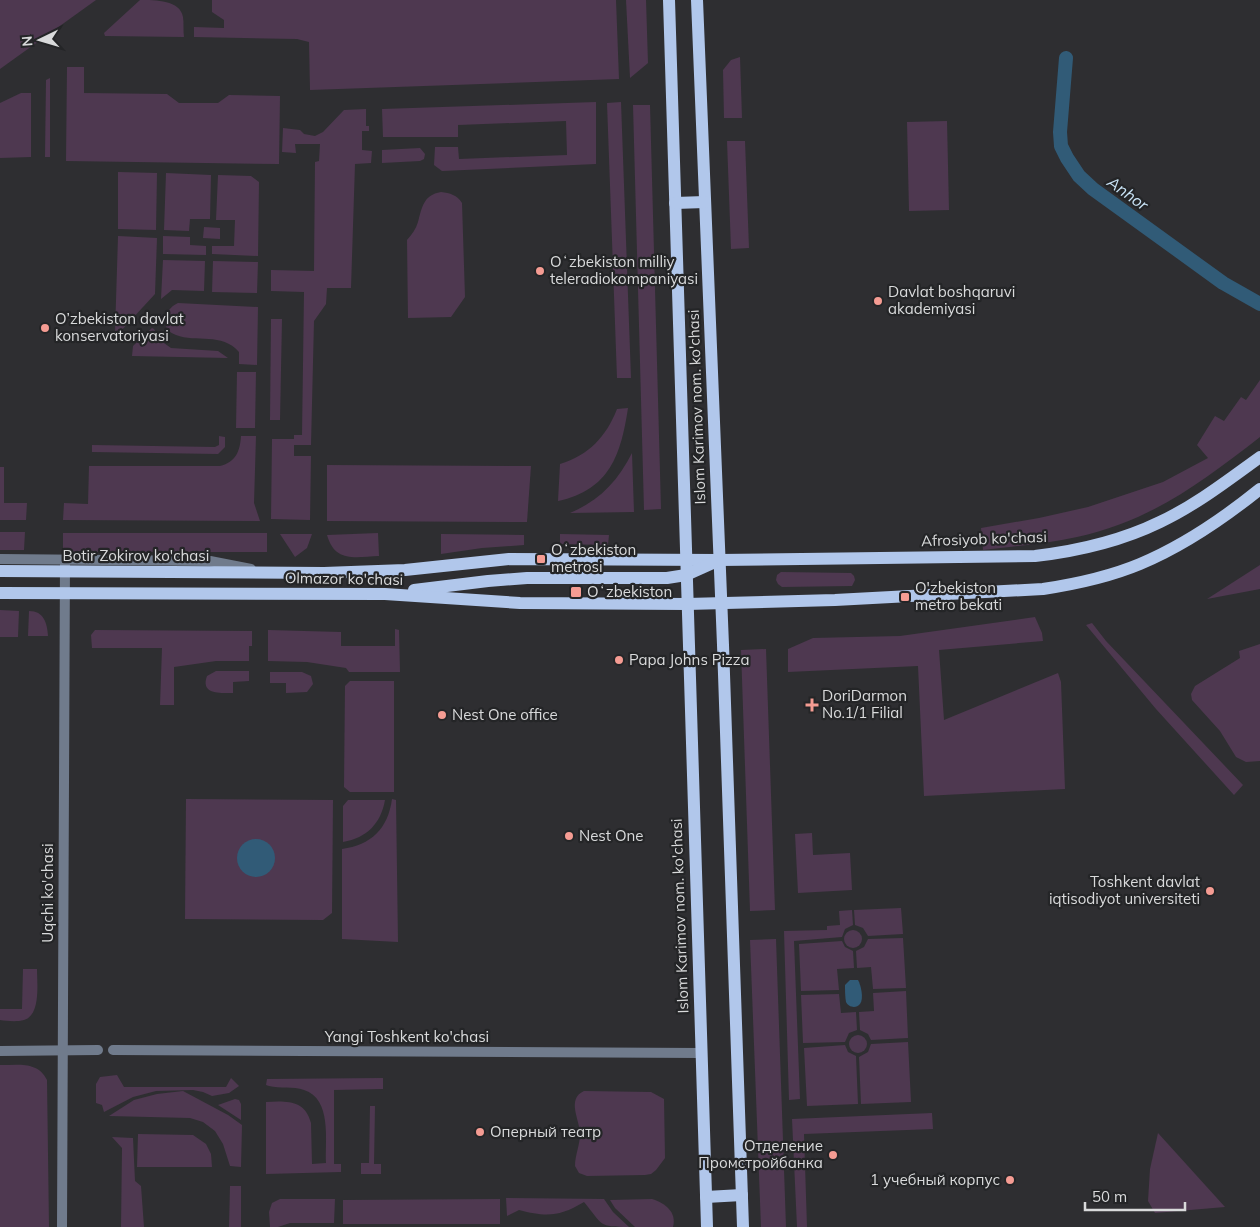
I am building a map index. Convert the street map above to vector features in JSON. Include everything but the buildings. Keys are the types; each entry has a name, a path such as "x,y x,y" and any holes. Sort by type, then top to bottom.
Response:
{"main road":[{"name":"Islom Karimov nom. ko'chasi","path":"669,0 686,604 707,1227"},
{"name":"Islom Karimov nom. ko'chasi","path":"697,0 720,560 742,1196"},
{"path":"675,203 705,202"},
{"name":"Afrosiyob ko'chasi","path":"685,559 996,557 1035,556 1072,551 1128,535 1160,522 1190,506 1260,457"},
{"path":"686,604 935,595 1043,589 1074,584 1140,564 1168,550 1199,532 1260,489"},
{"name":"Botir Zokirov ko'chasi","path":"0,571 65,566 272,573 370,572 440,567 508,559 685,559"},
{"path":"385,594 507,579 667,578 686,575 720,560"},
{"name":"Olmazor ko'chasi","path":"0,592 385,594 520,603 686,604"},
{"path":"706,1197 742,1196 743,1227"}],"street":[{"path":"0,559 65,566"},
{"name":"Uqchi ko'chasi","path":"62,1227 65,566"},
{"path":"0,1051 98,1050"},
{"name":"Yangi Toshkent ko'chasi","path":"113,1050 701,1053"}],"shaded area":[{"path":"0,0 96,0 0,69"},
{"path":"140,0 166,2 177,7 183,17 184,37 105,36 104,33"},
{"path":"212,0 616,0 619,79 310,90 309,42 297,39 194,37 194,27 224,28 224,20 212,12"},
{"path":"626,0 646,0 648,63 630,78"},
{"path":"740,57 742,118 724,118 723,70 731,60"},
{"path":"67,67 84,67 84,93 167,94 179,103 218,103 229,95 280,96 279,164 66,161"},
{"path":"50,78 50,157 45,157 46,80"},
{"path":"21,93 31,93 31,157 0,158 0,103"},
{"path":"596,102 596,164 442,171 434,165 435,147 458,147 459,159 567,155 566,121 458,125 458,137 383,137 382,109"},
{"path":"621,102 631,378 617,378 607,103"},
{"path":"633,105 650,105 661,509 644,510"},
{"path":"366,109 366,126 369,126 369,131 362,131 362,150 372,151 371,163 355,164 351,288 327,288 326,304 314,321 311,445 294,445 294,456 311,456 310,520 271,519 272,439 294,439 294,435 302,435 304,292 271,291 271,270 314,271 315,162 319,161 320,144 295,144 296,153 282,152 283,128 300,130 304,134 315,136 323,132 344,110"},
{"path":"947,121 949,210 909,211 907,122"},
{"path":"727,141 745,141 749,248 731,249"},
{"path":"420,148 425,154 424,159 420,161 382,163 382,150"},
{"path":"118,172 157,173 156,230 118,229"},
{"path":"166,173 211,175 210,219 190,219 189,231 164,230"},
{"path":"218,175 251,176 259,182 258,256 212,254 212,246 234,246 235,220 216,220"},
{"path":"441,192 453,195 462,203 465,297 451,317 408,318 407,240 416,227 424,203 430,196"},
{"path":"204,227 220,228 220,239 203,238"},
{"path":"118,236 157,238 155,294 119,333 115,333"},
{"path":"163,236 190,237 190,245 206,246 206,255 163,254"},
{"path":"163,260 205,261 204,291 172,290 161,299"},
{"path":"213,261 258,262 257,293 212,292"},
{"path":"178,303 258,307 257,365 239,364 239,352 225,342 184,337 170,332 165,324 166,314"},
{"path":"271,319 282,319 280,420 270,420"},
{"path":"152,328 161,341 171,348 218,351 228,358 132,356 133,346"},
{"path":"237,372 256,372 255,428 236,428"},
{"path":"1260,380 1260,437 1174,498 1129,521 1104,530 1054,541 983,550 981,528 1088,507 1163,482 1208,458 1197,445 1215,416 1224,421 1241,397 1246,400"},
{"path":"628,408 621,440 610,468 590,488 576,496 558,501 560,464 580,456 588,450 608,428 617,409"},
{"path":"219,436 225,437 225,447 218,454 92,452 92,445 215,447 219,445"},
{"path":"241,436 256,436 254,503 260,521 63,520 64,503 88,504 89,466 220,466 230,462 236,455 240,446"},
{"path":"632,453 634,512 570,513 590,503 607,489 627,463"},
{"path":"327,465 531,466 527,522 327,521"},
{"path":"0,467 4,467 4,503 27,503 26,520 0,520"},
{"path":"0,532 25,532 24,550 0,550"},
{"path":"63,533 267,533 267,552 63,552"},
{"path":"378,533 379,556 362,557 341,554 335,550 327,535"},
{"path":"280,534 312,534 307,548 295,557"},
{"path":"441,534 524,535 524,545 482,548 441,554"},
{"path":"560,534 609,535 608,545 560,544"},
{"path":"1260,565 1260,589 1207,599"},
{"path":"781,572 851,573 855,580 852,586 782,587 776,580 777,575"},
{"path":"0,610 19,611 18,637 0,637"},
{"path":"29,611 41,615 47,627 48,636 28,636"},
{"path":"1035,617 1042,633 1043,641 939,650 944,720 1058,673 1061,682 1065,789 924,796 918,666 788,672 788,649 813,638 900,636"},
{"path":"1092,623 1106,641 1243,785 1234,795 1156,709 1086,625"},
{"path":"395,629 399,630 400,672 349,672 346,668 307,662 268,661 268,630 341,632 341,646 395,646"},
{"path":"95,630 252,631 252,646 249,646 249,661 216,661 174,667 174,705 160,705 162,648 92,648 91,635"},
{"path":"1260,644 1260,761 1246,762 1236,757 1220,731 1192,700 1191,694 1195,686 1240,658 1239,651"},
{"path":"766,649 775,910 750,911 741,650"},
{"path":"216,671 249,671 249,681 233,682 233,693 213,692 206,687 207,676"},
{"path":"270,672 302,672 311,676 313,684 307,692 286,693 286,683 270,683"},
{"path":"350,681 394,681 394,792 350,792 344,787 345,686"},
{"path":"186,799 333,800 332,913 323,920 185,919"},
{"path":"392,799 396,800 398,942 342,939 342,849 361,844 376,834 387,819"},
{"path":"348,800 385,800 380,816 372,828 359,837 343,842 343,806"},
{"path":"812,833 813,855 850,853 852,890 798,893 795,834"},
{"path":"901,908 903,934 868,936 863,928 855,925 854,910"},
{"path":"852,910 853,925 845,929 842,937 794,941 800,1099 789,1100 784,931 827,930 827,926 840,925 839,911"},
{"path":"853,930 861,935 862,939 857,947 853,948 845,943 844,939 849,931"},
{"path":"903,938 906,988 873,989 871,967 857,968 856,951 864,947 868,939"},
{"path":"776,939 786,1227 761,1227 750,940"},
{"path":"842,941 845,947 853,951 854,968 837,969 839,990 801,991 799,944"},
{"path":"23,969 37,969 37,998 33,1012 24,1020 0,1020 0,1009 22,1009"},
{"path":"906,991 908,1038 871,1040 868,1034 860,1030 859,1012 874,1011 873,993"},
{"path":"839,994 841,1013 856,1012 857,1030 849,1033 845,1042 803,1043 801,995"},
{"path":"854,1035 862,1035 867,1040 865,1051 854,1053 849,1048 849,1040"},
{"path":"908,1042 911,1102 861,1104 859,1057 868,1052 871,1044"},
{"path":"845,1045 848,1052 856,1056 858,1104 807,1106 804,1048"},
{"path":"0,1065 27,1065 38,1070 47,1080 49,1227 0,1227"},
{"path":"117,1075 124,1087 226,1087 231,1078 239,1086 229,1093 212,1096 193,1090 156,1091 133,1097 104,1112 102,1105 96,1103 96,1084 100,1077"},
{"path":"383,1078 383,1089 334,1090 334,1164 341,1164 341,1172 266,1174 266,1102 288,1102 300,1106 304,1110 311,1123 312,1164 326,1163 325,1121 319,1102 313,1095 304,1090 266,1085 267,1079"},
{"path":"183,1091 228,1115 242,1125 241,1167 230,1166 223,1144 215,1131 203,1122 190,1118 109,1116 134,1100 157,1094"},
{"path":"584,1091 651,1092 664,1099 665,1158 656,1170 651,1174 645,1175 587,1176 579,1173 575,1166 580,1134 575,1104 576,1099"},
{"path":"235,1099 239,1100 241,1104 241,1120 218,1105"},
{"path":"370,1106 375,1106 374,1164 381,1164 381,1174 361,1174 361,1163 369,1163"},
{"path":"932,1113 933,1129 804,1134 807,1227 797,1227 792,1119"},
{"path":"1158,1133 1225,1207 1155,1213 1148,1201 1150,1169"},
{"path":"138,1134 193,1135 206,1144 211,1154 212,1167 137,1167"},
{"path":"112,1137 133,1138 135,1181 141,1186 144,1227 121,1227 122,1148"},
{"path":"230,1186 241,1186 241,1227 229,1227"},
{"path":"506,1198 604,1199 613,1212 629,1227 612,1226 602,1223 584,1202 560,1213 537,1214 519,1210 507,1216"},
{"path":"280,1199 335,1199 334,1223 290,1223 278,1227 270,1227 269,1212 272,1203"},
{"path":"500,1199 500,1224 343,1224 343,1200"},
{"path":"652,1199 661,1203 672,1213 673,1227 635,1227 615,1208 610,1200"}],"water":[{"path":"256,839 269,845 275,858 269,871 256,877 243,871 237,858 243,845"},
{"path":"850,980 858,980 861,988 861,1002 854,1007 847,1004 845,996 845,985"}],"waterway":[{"name":"Anhor","path":"1066,58 1060,132 1061,146 1079,176 1093,189 1223,283 1260,304"}],"place":[{"name":"Oʻzbekiston milliy teleradiokompaniyasi","path":"540,271"},
{"name":"Davlat boshqaruvi akademiyasi","path":"878,301"},
{"name":"O’zbekiston davlat konservatoriyasi","path":"45,328"},
{"name":"Oʻzbekiston metrosi","path":"541,559"},
{"name":"Oʻzbekiston","path":"576,592"},
{"name":"O'zbekiston metro bekati","path":"905,597"},
{"name":"Papa Johns Pizza","path":"619,660"},
{"name":"DoriDarmon No.1/1 Filial","path":"812,705"},
{"name":"Nest One office","path":"442,715"},
{"name":"Nest One","path":"569,836"},
{"name":"Toshkent davlat iqtisodiyot universiteti","path":"1210,891"},
{"name":"Оперный театр","path":"480,1132"},
{"name":"Отделение Промстройбанка","path":"833,1155"},
{"name":"1 учебный корпус","path":"1010,1180"}]}
